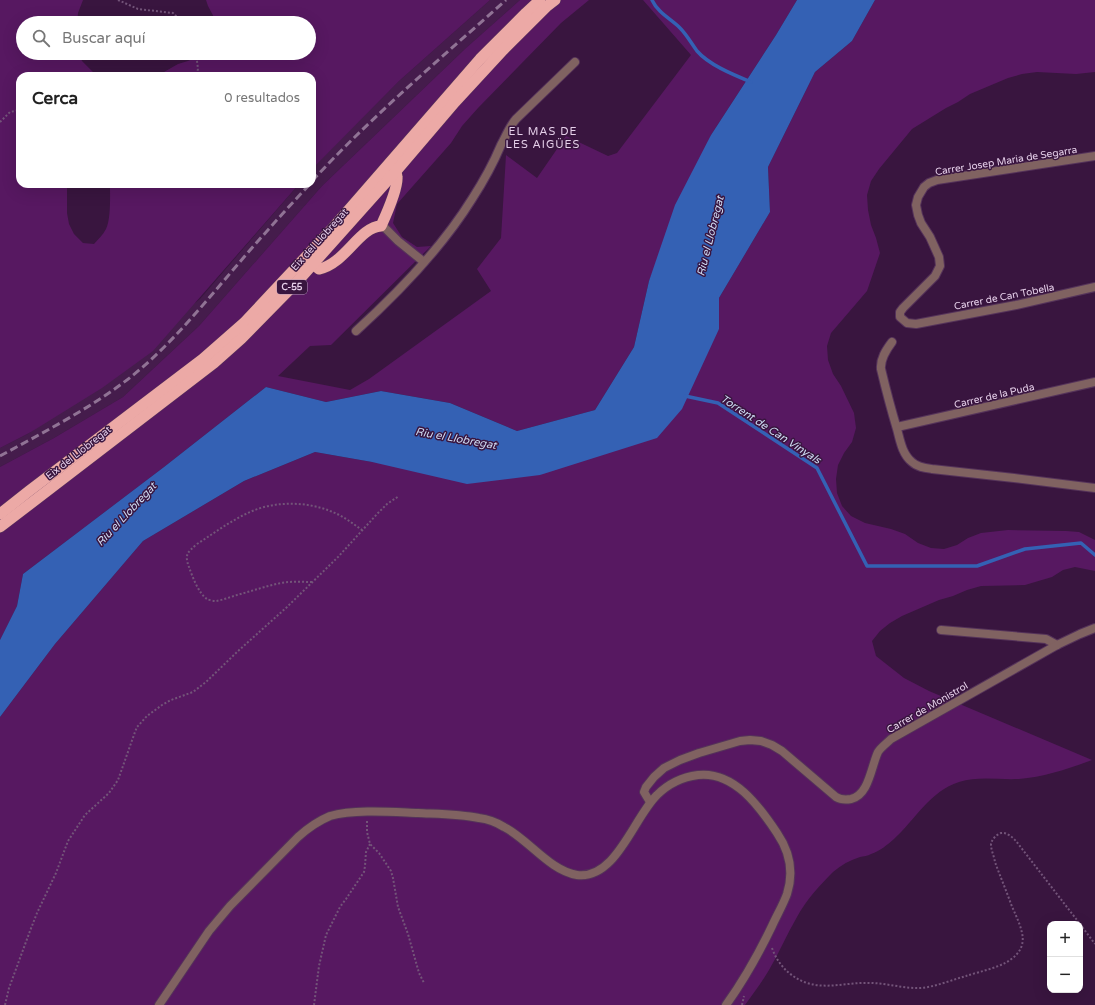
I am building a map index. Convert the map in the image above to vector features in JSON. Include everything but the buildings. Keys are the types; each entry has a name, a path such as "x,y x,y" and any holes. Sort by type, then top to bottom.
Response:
{"highway":[{"name":"Eix del Llobregat","path":"0,514 203,359 244,323 337,223 480,59 540,0"},
{"name":"Eix del Llobregat","path":"0,527 214,363 241,339 313,264 492,62 546,7 555,0"},
{"path":"313,264 319,269 325,268 339,259 362,235 371,228 381,226 387,214 397,183 398,177 396,171"}],"street":[{"path":"356,331 394,295 441,244 460,219 488,171 510,127 516,119 575,62"},
{"name":"Carrer Josep Maria de Segarra","path":"916,324 907,323 900,317 900,312 935,276 940,266 939,257 918,215 916,205 918,197 924,187 937,180 1095,156"},
{"path":"381,226 424,262"},
{"name":"Carrer de Can Tobella","path":"916,324 1016,305 1095,287"},
{"path":"892,342 884,354 881,365 891,410 902,448 913,464 920,467 1095,488"},
{"name":"Carrer de la Puda","path":"897,427 1095,382"},
{"name":"Carrer de Monistrol","path":"650,802 644,792 646,787 664,768 699,753 740,741 750,740 761,741 782,751 836,797 841,800 849,800 860,794 864,789 879,751 891,739 1057,645 1095,628"},
{"path":"941,630 1046,639 1057,645"},
{"path":"159,1005 209,931 230,906 302,833 315,823 331,816 344,813 390,812 468,816 489,820 509,829 561,869 572,874 581,875 593,873 602,868 615,856 650,802 663,790 678,781 693,776 708,775 721,777 732,783 756,806 779,836 787,852 790,866 790,881 786,898 744,978 726,1005"}],"path":[{"path":"118,0 138,9 173,13 176,16"},
{"path":"197,60 197,72"},
{"path":"0,122 10,112 16,111"},
{"path":"5,1005 9,988 30,931 68,842 85,815 113,788 118,780 138,727 147,716 162,705 199,688 338,557 387,504 399,496"},
{"path":"312,582 283,583 215,601 208,600 198,589 186,560 186,554 197,544 244,515 267,506 279,504 320,507 340,515 362,530"},
{"path":"367,812 367,832 370,844 379,853 391,871 398,907 408,934 419,973 424,983"},
{"path":"767,936 778,962 788,972 806,982 822,986 867,983 922,988 1001,964 1013,958 1022,945 1020,927 991,847 995,836 1001,833 1007,834 1016,841 1078,921"},
{"path":"314,1005 314,993 318,980 322,949 326,935 340,907 364,872 366,852 370,844"},
{"path":"1083,928 1095,944"}],"shaded area":[{"path":"0,0 83,0 78,16 16,16 16,60 82,60 93,72 16,72 16,188 67,188 67,213 69,224 74,234 83,243 94,244 108,225 110,188 296,188 153,351 102,388 31,432 0,448"},
{"path":"206,0 490,0 399,81 316,165 316,72 164,72 178,64 190,60 316,60 316,16 213,16"},
{"path":"490,0 520,0 466,48 322,186 199,326 123,397 54,438 0,467 0,448 31,432 200,299 296,188 316,188 316,164 399,81"},
{"path":"520,0 589,0 561,23 478,108 462,126 451,143 397,204 393,223 402,237 417,247 431,246 331,345 310,346 278,376 350,390 369,379 491,291 477,269 501,238 506,155 537,178 566,136 608,156 617,153 691,55 643,0 797,0 711,135 649,281 634,347 595,410 517,431 450,403 381,391 326,402 266,387 23,574 17,606 0,640 0,467 54,438 123,397 199,326 322,186 466,48"},
{"path":"875,0 1095,0 1095,72 1076,74 1037,72 1022,74 1008,78 970,94 912,129 879,169 871,181 867,195 871,225 880,253 867,291 831,333 827,346 828,360 833,374 841,386 854,413 856,428 852,442 838,465 836,479 837,493 842,506 851,516 865,523 905,534 918,543 931,548 944,549 957,545 968,538 981,533 1008,530 1079,532 1095,540 1095,571 1075,567 1063,570 1052,577 1025,585 981,586 939,600 902,616 880,631 872,641 876,656 904,678 929,691 1092,760 1056,772 1028,778 966,780 949,786 940,792 931,799 886,846 874,853 856,858 842,865 818,887 801,911 769,970 745,1005 0,1005 0,717 55,644 143,541 244,481 315,452 372,462 540,475 719,329 719,298 770,212 768,167 815,72 852,41"}],"water":[{"name":"Riu el Llobregat","path":"797,0 875,0 852,41 815,72 768,167 770,212 719,298 719,329 682,409 657,438 540,475 467,484 372,462 315,452 244,481 143,541 55,644 0,717 0,640 17,606 23,574 266,387 326,402 381,391 450,403 517,431 595,410 634,347 649,281 675,205 711,135"}],"waterway":[{"path":"652,0 661,12 687,36 697,51 708,61 751,82"},
{"name":"Torrent de Can Vinyals","path":"685,396 718,403 817,468 867,566 977,566 1025,549 1081,543 1095,555"}],"railway":[{"path":"316,177 382,111 506,0"},
{"path":"0,456 85,409 145,365 182,329 257,242 306,188"}],"district":[{"name":"EL MAS DE LES AIGÜES","path":"543,137"}]}
